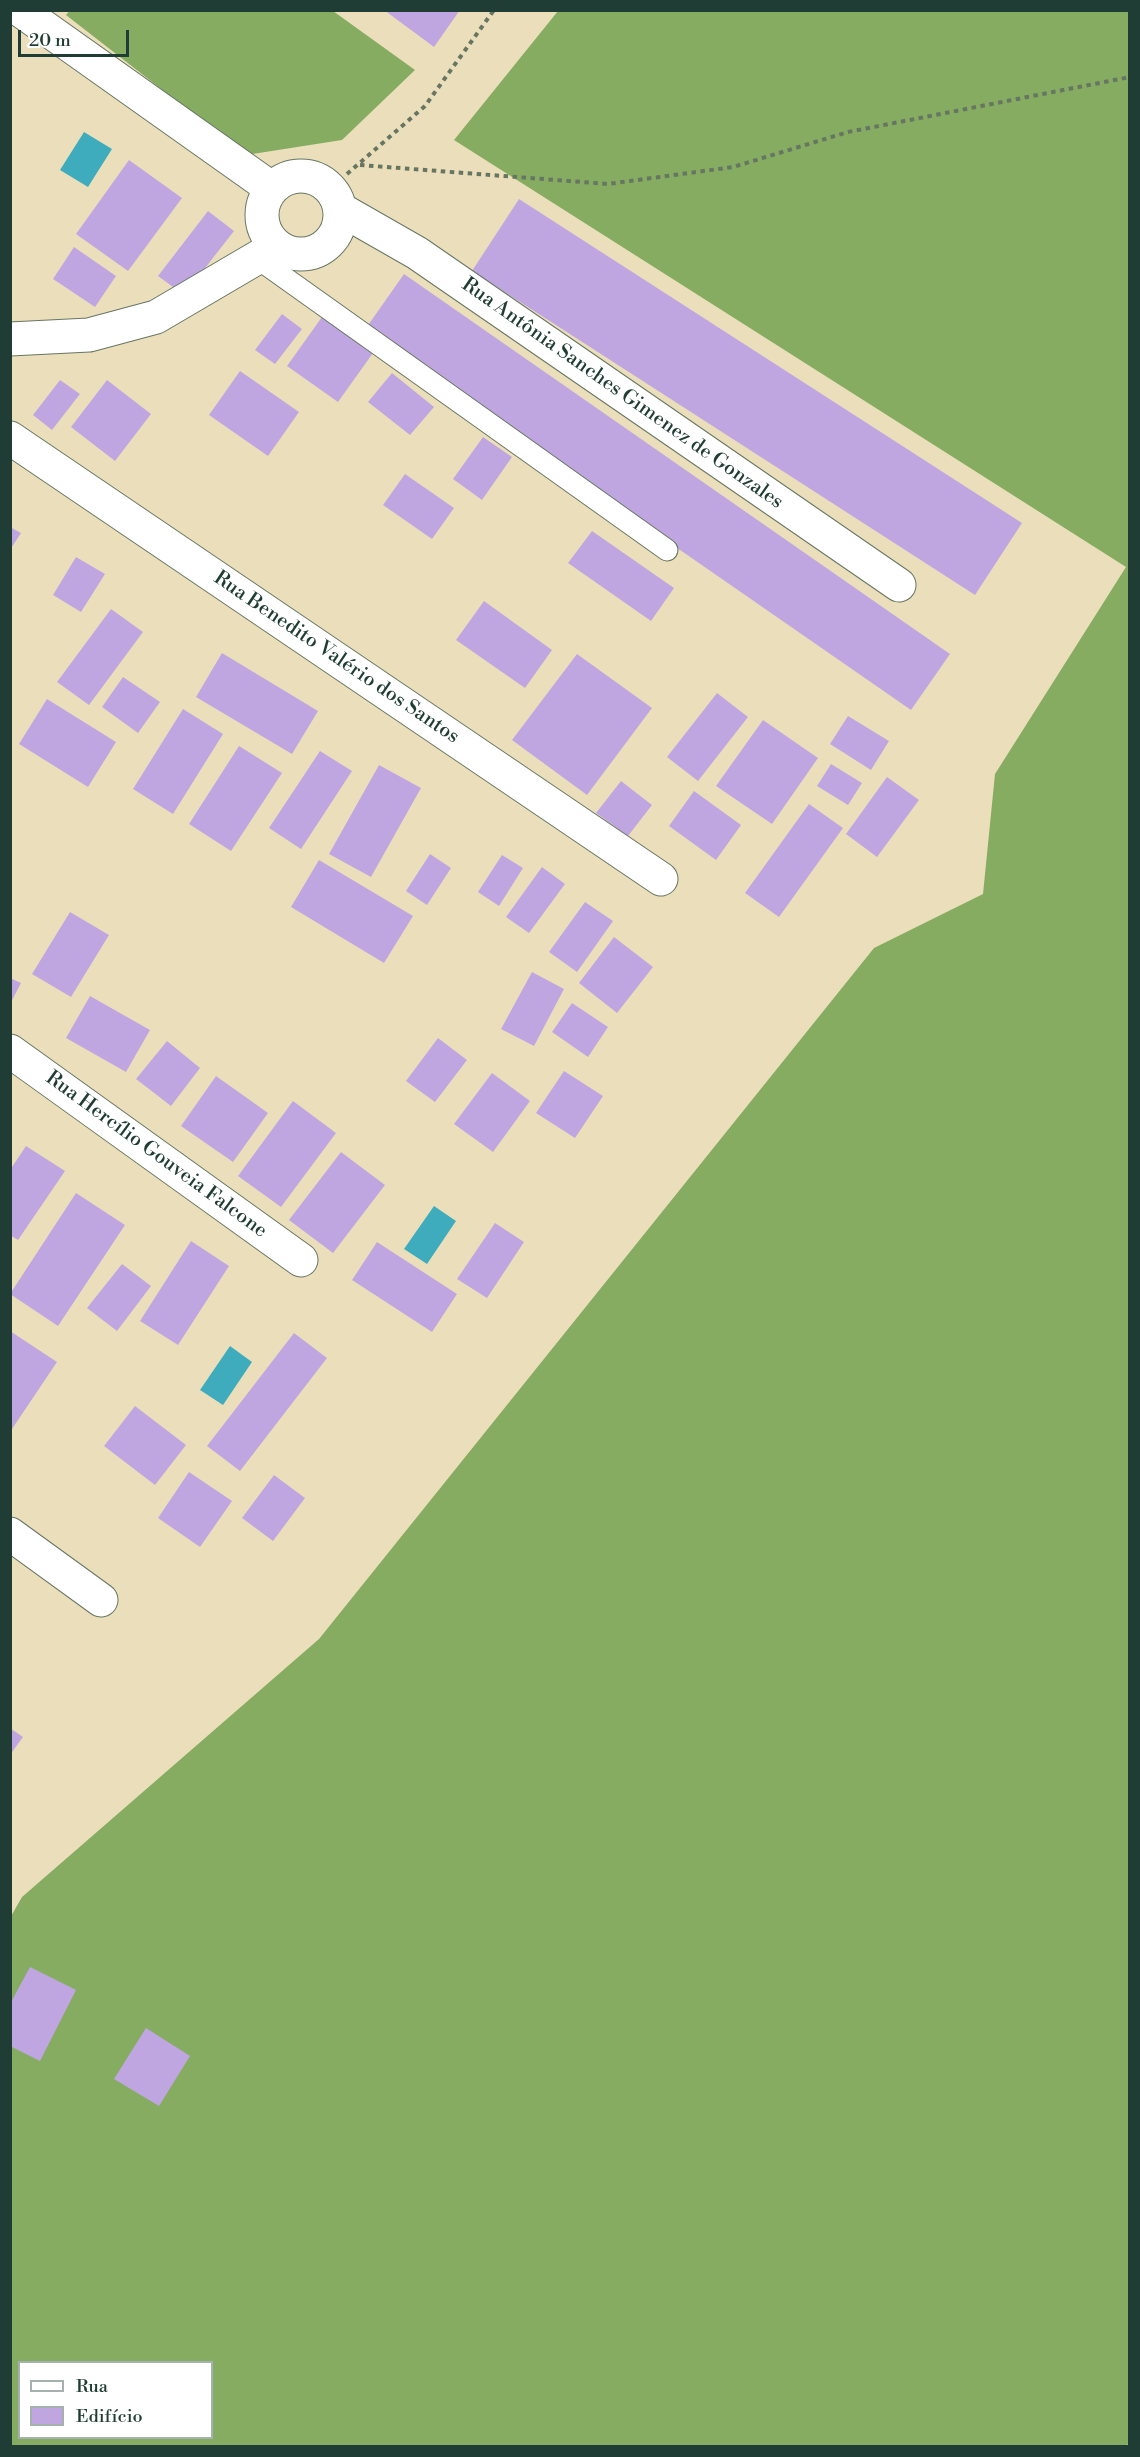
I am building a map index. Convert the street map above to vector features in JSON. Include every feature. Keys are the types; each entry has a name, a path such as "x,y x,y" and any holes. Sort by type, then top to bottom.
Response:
{"street":[{"path":"20,10 271,188"},
{"path":"10,339 89,335 156,317 267,252 298,254 321,249 336,232 334,198 306,175 287,178 271,188 264,199 261,212 262,225 267,237 267,252"},
{"name":"Rua Antônia Sanches Gimenez de Gonzales","path":"334,198 899,585"},
{"name":"Rua Benedito Valério dos Santos","path":"10,438 661,879"},
{"name":"Rua Hercílio Gouveia Falcone","path":"10,1051 301,1260"},
{"path":"10,1534 101,1600"}],"lane":[{"path":"267,252 667,550"}],"path":[{"path":"334,198 360,165 425,106 494,10"},
{"path":"360,165 608,184 733,167 848,132 1130,77"}],"green space":[{"path":"70,10 333,11 415,70 342,140 246,155 66,15"},
{"path":"558,11 1129,11 1129,2444 1124,2446 11,2446 10,1918 22,1897 319,1639 874,948 983,894 995,774 1126,567 454,140"}],"water":[{"path":"84,132 112,149 88,187 60,170"},
{"path":"434,1206 456,1221 427,1264 404,1249"},
{"path":"230,1346 252,1362 223,1405 200,1390"}],"building":[{"path":"384,10 460,10 434,47"},
{"path":"129,160 182,198 128,271 76,234"},
{"path":"519,199 1022,523 975,595 472,271"},
{"path":"208,211 234,231 184,295 158,276"},
{"path":"74,247 116,276 95,307 53,279"},
{"path":"404,274 950,654 911,710 364,331"},
{"path":"282,314 302,329 275,364 255,350"},
{"path":"322,317 373,353 338,402 287,366"},
{"path":"240,371 299,412 268,456 209,415"},
{"path":"392,373 434,407 410,435 368,402"},
{"path":"60,380 80,394 52,430 33,415"},
{"path":"107,380 151,414 115,461 71,427"},
{"path":"483,437 512,457 482,500 453,479"},
{"path":"405,474 454,508 432,539 383,505"},
{"path":"10,527 21,533 10,550"},
{"path":"592,531 674,588 651,621 568,563"},
{"path":"76,557 105,574 81,612 53,595"},
{"path":"484,601 552,650 525,688 456,640"},
{"path":"111,609 143,632 89,705 57,682"},
{"path":"222,653 318,711 292,754 196,697"},
{"path":"577,654 652,708 587,795 512,740"},
{"path":"123,677 160,702 138,733 102,707"},
{"path":"717,693 748,717 698,781 667,757"},
{"path":"47,699 116,742 88,787 19,744"},
{"path":"183,709 223,734 173,814 133,789"},
{"path":"848,716 889,741 871,770 830,744"},
{"path":"763,720 818,758 772,824 716,786"},
{"path":"239,746 282,773 231,851 189,824"},
{"path":"320,751 352,771 301,849 269,828"},
{"path":"831,764 862,783 848,805 817,786"},
{"path":"379,765 421,788 371,877 329,854"},
{"path":"887,777 919,800 877,857 846,834"},
{"path":"621,781 652,805 628,836 596,813"},
{"path":"694,791 741,825 716,860 669,826"},
{"path":"809,804 843,828 779,917 745,893"},
{"path":"430,854 451,868 427,905 406,891"},
{"path":"502,855 523,868 499,906 478,892"},
{"path":"319,860 413,916 384,963 291,907"},
{"path":"542,867 565,884 529,933 506,917"},
{"path":"585,902 613,921 577,972 549,952"},
{"path":"70,912 109,935 71,997 32,974"},
{"path":"614,937 653,967 617,1013 579,983"},
{"path":"532,972 564,989 534,1046 501,1029"},
{"path":"10,978 21,983 10,1004"},
{"path":"90,996 150,1030 126,1072 66,1038"},
{"path":"572,1003 608,1027 588,1057 552,1032"},
{"path":"438,1038 467,1060 435,1102 406,1081"},
{"path":"167,1041 200,1068 171,1106 136,1079"},
{"path":"564,1071 603,1096 575,1138 536,1113"},
{"path":"492,1073 530,1101 493,1152 454,1124"},
{"path":"216,1076 268,1113 233,1162 181,1126"},
{"path":"293,1101 336,1133 281,1207 238,1176"},
{"path":"26,1146 65,1171 18,1240 10,1235 10,1170"},
{"path":"341,1152 385,1185 333,1253 289,1220"},
{"path":"76,1193 125,1225 58,1326 10,1294"},
{"path":"495,1223 524,1242 487,1298 457,1279"},
{"path":"191,1241 229,1266 178,1345 140,1321"},
{"path":"377,1242 457,1294 432,1332 352,1280"},
{"path":"122,1264 151,1286 117,1331 87,1308"},
{"path":"10,1331 57,1362 10,1432"},
{"path":"294,1333 327,1358 240,1471 207,1446"},
{"path":"135,1406 186,1445 155,1485 104,1446"},
{"path":"189,1472 232,1501 200,1547 158,1518"},
{"path":"274,1475 305,1498 273,1541 242,1518"},
{"path":"10,1728 23,1737 10,1755"},
{"path":"30,1967 76,1990 40,2061 10,2046 10,2004"},
{"path":"146,2028 190,2056 159,2106 114,2079"}]}
